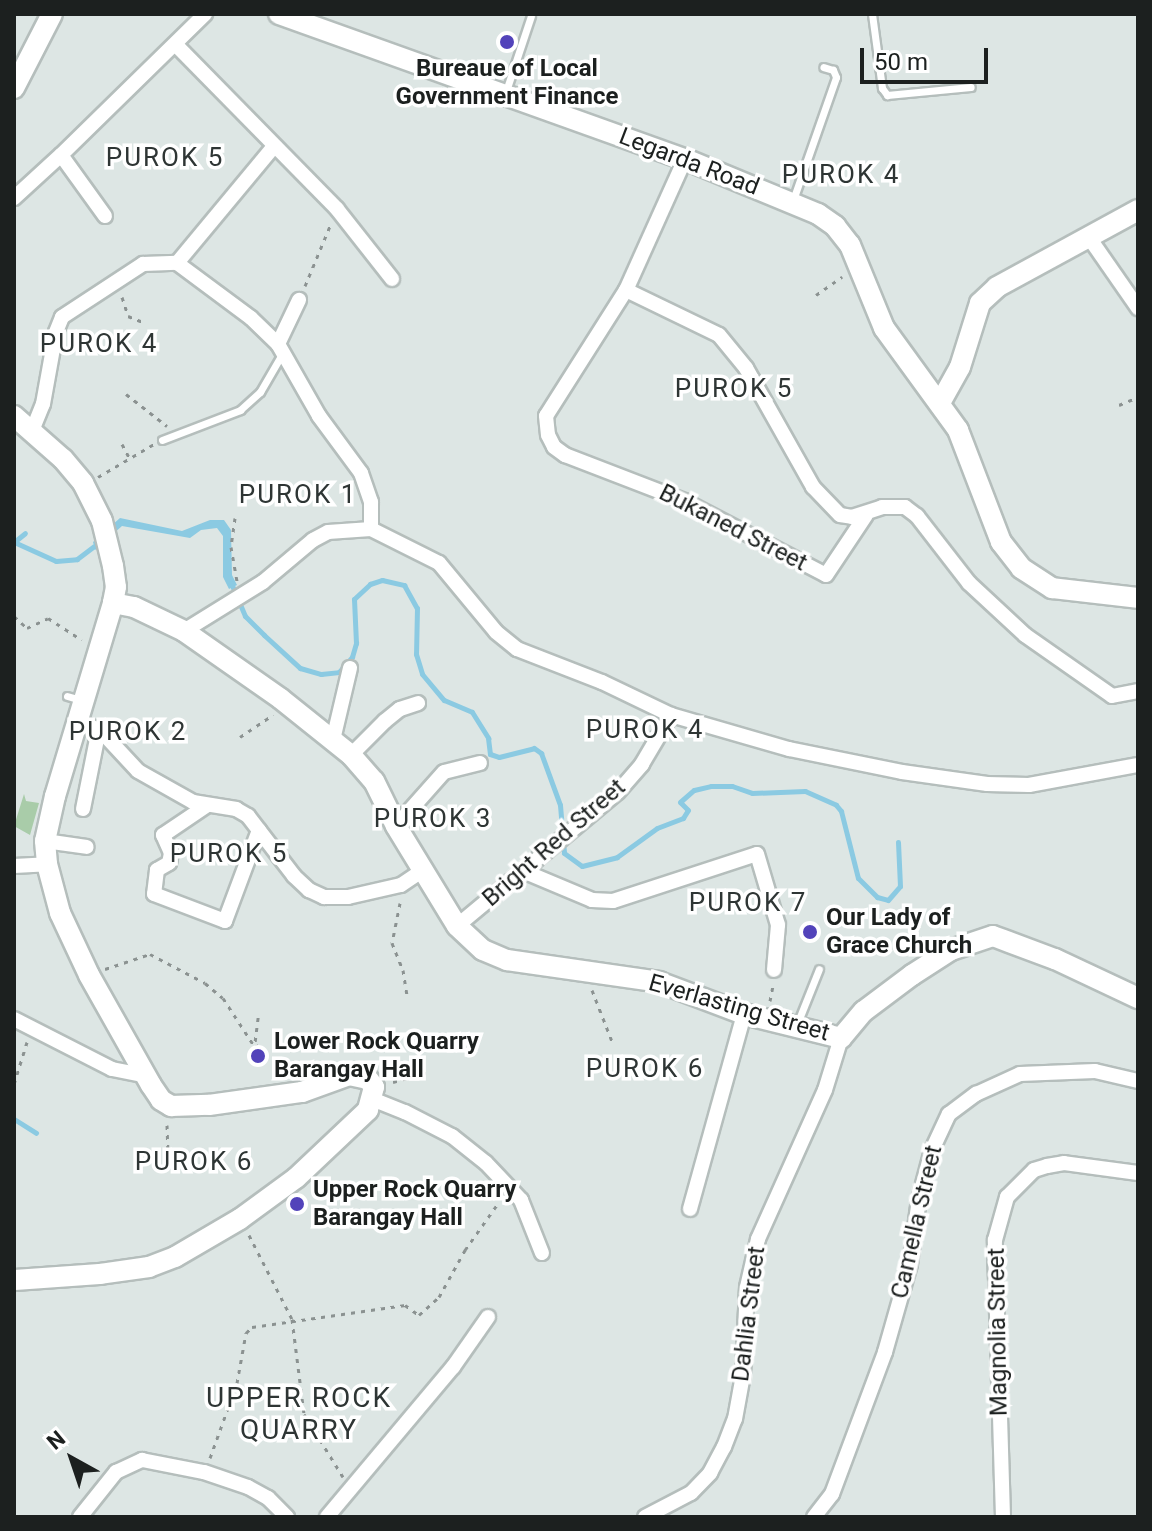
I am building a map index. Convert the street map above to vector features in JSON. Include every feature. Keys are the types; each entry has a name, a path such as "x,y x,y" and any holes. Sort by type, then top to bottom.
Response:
{"street":[{"path":"14,88 52,14"},
{"path":"14,198 177,46 205,14"},
{"name":"Legarda Road","path":"279,14 685,159 793,203 835,226 850,245 884,328 958,430 1001,542 1021,568 1035,580 1052,588 1138,598"},
{"path":"177,46 337,209 392,279"},
{"path":"177,263 274,146"},
{"path":"61,155 105,216"},
{"name":"Bukaned Street","path":"685,159 626,290 546,416 548,435 554,447 565,455 684,501 826,575 866,515"},
{"path":"940,403 960,367 980,303 997,287 1138,210"},
{"path":"1088,236 1138,308"},
{"path":"32,431 43,404 56,332 62,317 143,264 177,263 251,318 280,348 319,416 361,473 371,502 371,529"},
{"path":"626,290 719,335 746,368 813,487 840,515 866,515 882,507 905,507 917,516 969,583 1025,635 1112,696 1138,691"},
{"path":"280,348 299,300"},
{"path":"14,416 71,468 102,521 113,566 113,603 75,698 76,723 45,841 47,864 70,935 144,1075 161,1100 182,1107 302,1092 349,1075 368,1079 373,1093 368,1110 296,1178 240,1219 175,1257 149,1267 14,1280"},
{"path":"184,631 237,598 320,536 351,529 371,529 439,563 496,632 517,649 602,682 671,715 789,749 902,772 987,784 1029,785 1138,765"},
{"name":"Everlasting Street","path":"113,603 134,607 184,631 281,699 351,755 374,781 396,826 457,926 483,950 507,960 659,982 744,1014 841,1038 864,1011 912,975 951,950 993,936 1055,959 1138,998"},
{"path":"333,740 350,668"},
{"path":"351,755 400,709 418,703"},
{"name":"Bright Red Street","path":"457,926 618,792 642,764 671,715"},
{"path":"76,723 99,729 138,771 206,806 236,809 248,816 294,876 309,890 324,897 348,897 401,885 422,871"},
{"path":"83,809 99,729"},
{"path":"396,826 444,772 480,763"},
{"path":"206,806 163,835 171,853 169,863 157,870 154,894 225,921 259,830"},
{"path":"45,841 87,847"},
{"path":"523,871 592,900 613,901 757,854 778,925 774,970"},
{"path":"14,866 47,864"},
{"path":"690,1209 744,1014"},
{"path":"14,1019 112,1069 144,1075"},
{"name":"Dahlia Street","path":"645,1517 691,1493 710,1473 724,1447 735,1419 743,1375 747,1287 758,1239 825,1090 841,1038"},
{"name":"Camella Street","path":"814,1517 832,1494 885,1352 910,1264 919,1199 932,1150 949,1114 976,1094 1020,1074 1095,1071 1138,1081"},
{"path":"373,1093 452,1136 512,1188 521,1200 542,1253"},
{"name":"Magnolia Street","path":"1003,1517 995,1240 1007,1197 1034,1170 1047,1166 1064,1163 1138,1173"},
{"path":"327,1517 453,1367 488,1317"},
{"path":"80,1517 116,1472 131,1462 154,1460 248,1487 268,1498 287,1517"}],"lane":[{"path":"872,14 882,88 887,95 971,87"},
{"path":"505,93 531,16"},
{"path":"793,203 836,77 833,70 823,67"},
{"path":"162,440 240,410 260,392 280,348"},
{"path":"797,1026 819,969"}],"path":[{"path":"299,300 337,209"},
{"path":"816,295 849,272"},
{"path":"119,289 128,316 143,322"},
{"path":"126,394 173,431"},
{"path":"1119,405 1138,397"},
{"path":"95,479 162,440"},
{"path":"122,444 129,457"},
{"path":"235,518 231,547 235,574"},
{"path":"14,616 27,628 48,618 89,644"},
{"path":"240,737 280,710"},
{"path":"401,885 392,943 403,970 407,995"},
{"path":"96,972 150,954 205,983 223,998 254,1049"},
{"path":"764,1020 774,970"},
{"path":"589,980 613,1044"},
{"path":"254,1049 259,1012"},
{"path":"14,1084 27,1042"},
{"path":"254,1049 261,1044 260,1052"},
{"path":"373,1093 427,1072"},
{"path":"166,1118 168,1149"},
{"path":"204,1472 237,1383 246,1333 252,1327 405,1305 419,1315 439,1297 473,1238 512,1188"},
{"path":"240,1219 292,1319 304,1414 352,1490"}],"green space":[{"path":"24,794 26,801 39,803 30,835 14,826"}],"water":[{"path":"120,518 182,531 210,520 224,520 231,530 232,575 237,585 229,589 223,577 223,536 217,528 201,530 190,538 122,526 95,550 93,542"}],"waterway":[{"path":"14,542 25,533"},
{"path":"14,542 56,561 77,559 94,546"},
{"path":"231,583 245,616 300,668 321,674 339,672 352,657 356,643 354,599 370,584 382,580 404,585 417,608 416,654 422,674 444,700 472,712 488,738 490,754 499,757 534,748 541,753 560,805 564,853 582,866 617,857 657,828 683,818 688,810 680,802 694,790 711,786 732,786 752,793 805,791 836,805 841,811 858,878 877,897 888,900 900,886 898,842"},
{"path":"14,1119 36,1133"}],"place":[{"name":"Bureaue of Local Government Finance","path":"507,42"},
{"name":"Our Lady of Grace Church","path":"810,932"},
{"name":"Lower Rock Quarry Barangay Hall","path":"258,1056"},
{"name":"Upper Rock Quarry Barangay Hall","path":"297,1204"}],"district":[{"name":"PUROK 5","path":"165,158"},
{"name":"PUROK 4","path":"841,175"},
{"name":"PUROK 4","path":"99,344"},
{"name":"PUROK 5","path":"734,389"},
{"name":"PUROK 1","path":"298,495"},
{"name":"PUROK 4","path":"645,730"},
{"name":"PUROK 2","path":"128,732"},
{"name":"PUROK 3","path":"433,819"},
{"name":"PUROK 5","path":"229,854"},
{"name":"PUROK 7","path":"748,903"},
{"name":"PUROK 6","path":"645,1069"},
{"name":"PUROK 6","path":"194,1162"},
{"name":"UPPER ROCK QUARRY","path":"299,1414"}]}
